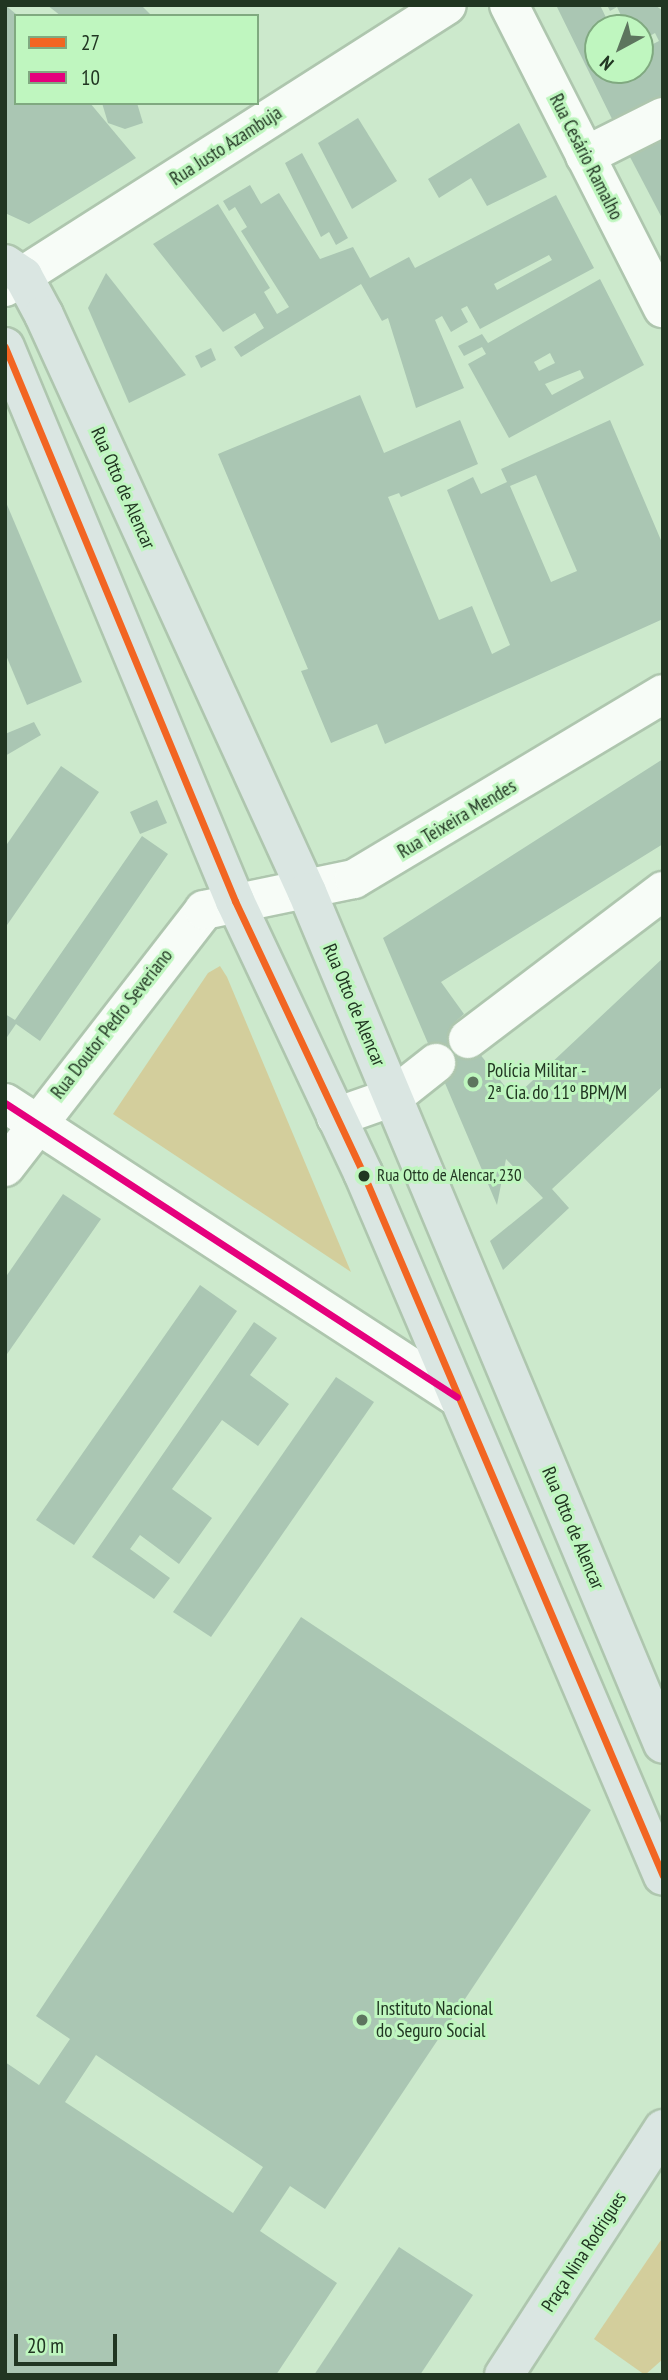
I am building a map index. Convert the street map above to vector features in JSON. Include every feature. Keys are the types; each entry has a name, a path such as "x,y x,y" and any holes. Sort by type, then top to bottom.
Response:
{"main road":[{"name":"Rua Otto de Alencar","path":"11,276 307,892 663,1744"},
{"path":"5,347 235,901 336,1117 663,1876"},
{"name":"Praça Nina Rodrigues","path":"504,2375 663,2129"}],"street":[{"name":"Rua Justo Azambuja","path":"11,276 447,5"},
{"name":"Rua Cesário Ramalho","path":"509,5 663,308"},
{"path":"585,156 663,117"},
{"name":"Rua Teixeira Mendes","path":"235,901 307,892 354,879 391,860 663,694"},
{"path":"468,1039 663,891"},
{"name":"Rua Doutor Pedro Severiano","path":"5,1167 20,1113 192,920 204,910 235,901"},
{"path":"336,1117 393,1097 436,1063"},
{"path":"20,1113 457,1397"}],"shaded area":[{"path":"220,966 227,977 351,1272 113,1114 208,973"},
{"path":"663,2237 663,2359 645,2375 594,2339"}],"building":[{"path":"5,5 16,14 14,105 92,105 136,158 29,224 5,213"},
{"path":"47,5 141,5 150,14 58,14"},
{"path":"556,5 600,5 604,14 584,14 584,62"},
{"path":"607,5 655,5 663,11 663,104 614,123 595,84 654,84 654,44 659,41 654,34 654,14 620,14 617,7 610,11"},
{"path":"103,105 138,105 143,123 125,129 108,123"},
{"path":"358,118 397,181 352,209 318,143"},
{"path":"519,123 547,177 487,206 471,178 439,198 428,179"},
{"path":"663,138 663,220 630,157"},
{"path":"302,153 348,238 336,245 329,232 321,237 285,163"},
{"path":"250,185 261,204 279,193 320,259 353,247 370,278 409,257 415,268 556,195 594,268 480,329 467,306 461,309 468,322 451,332 442,316 435,320 464,388 416,408 388,318 382,321 361,284 241,357 234,347 264,328 255,313 223,332 153,244 218,204 270,288 264,292 277,314 289,307 241,231 247,227 235,207 229,211 223,201","holes":["549,255 552,260 497,290 494,284"]},
{"path":"106,273 186,375 129,403 88,308"},
{"path":"600,279 644,365 509,438 468,364 486,354 482,347 464,356 458,346 482,334 488,343","holes":["550,353 555,363 539,371 534,362","580,370 584,378 552,395 545,384"]},
{"path":"211,348 216,360 201,368 195,356"},
{"path":"360,395 384,453 460,420 478,464 401,497 399,493 388,497 439,620 472,606 492,654 510,645 447,490 473,477 481,494 507,482 501,469 610,420 663,545 663,619 385,744 377,724 331,743 301,671 308,669 218,454","holes":["536,475 577,571 551,582 510,486"]},
{"path":"5,500 82,682 27,705 5,653"},
{"path":"34,722 41,735 5,756 5,734"},
{"path":"663,759 663,844 441,982 464,1014 455,1022 514,1098 663,958 663,1086 552,1189 569,1208 503,1270 490,1241 543,1198 506,1159 497,1205 383,938"},
{"path":"61,766 99,792 5,928 5,847"},
{"path":"157,800 167,823 140,834 130,812"},
{"path":"142,836 168,854 40,1041 16,1024 5,1040 5,1014 15,1020"},
{"path":"63,1194 101,1219 5,1357 5,1278"},
{"path":"200,1285 237,1311 74,1545 36,1520"},
{"path":"254,1322 277,1338 250,1375 289,1404 258,1446 222,1420 172,1489 212,1518 179,1564 140,1535 130,1549 170,1578 154,1599 92,1557"},
{"path":"336,1377 374,1402 211,1637 173,1612"},
{"path":"301,1617 591,1810 325,2209 290,2186 260,2231 337,2283 276,2375 5,2375 5,2062 39,2085 70,2039 36,2016","holes":["96,2055 263,2167 233,2213 65,2102"]},
{"path":"399,2247 473,2295 420,2375 314,2375"}],"transit line":[{"name":"27","path":"5,347 235,901 363,1173 663,1876"},
{"name":"10","path":"5,1103 457,1397"}],"place":[{"name":"Polícia Militar - 2ª Cia. do 11º BPM/M","path":"473,1082"},
{"name":"Rua Otto de Alencar, 230","path":"364,1176"},
{"name":"Instituto Nacional do Seguro Social","path":"362,2020"}]}
